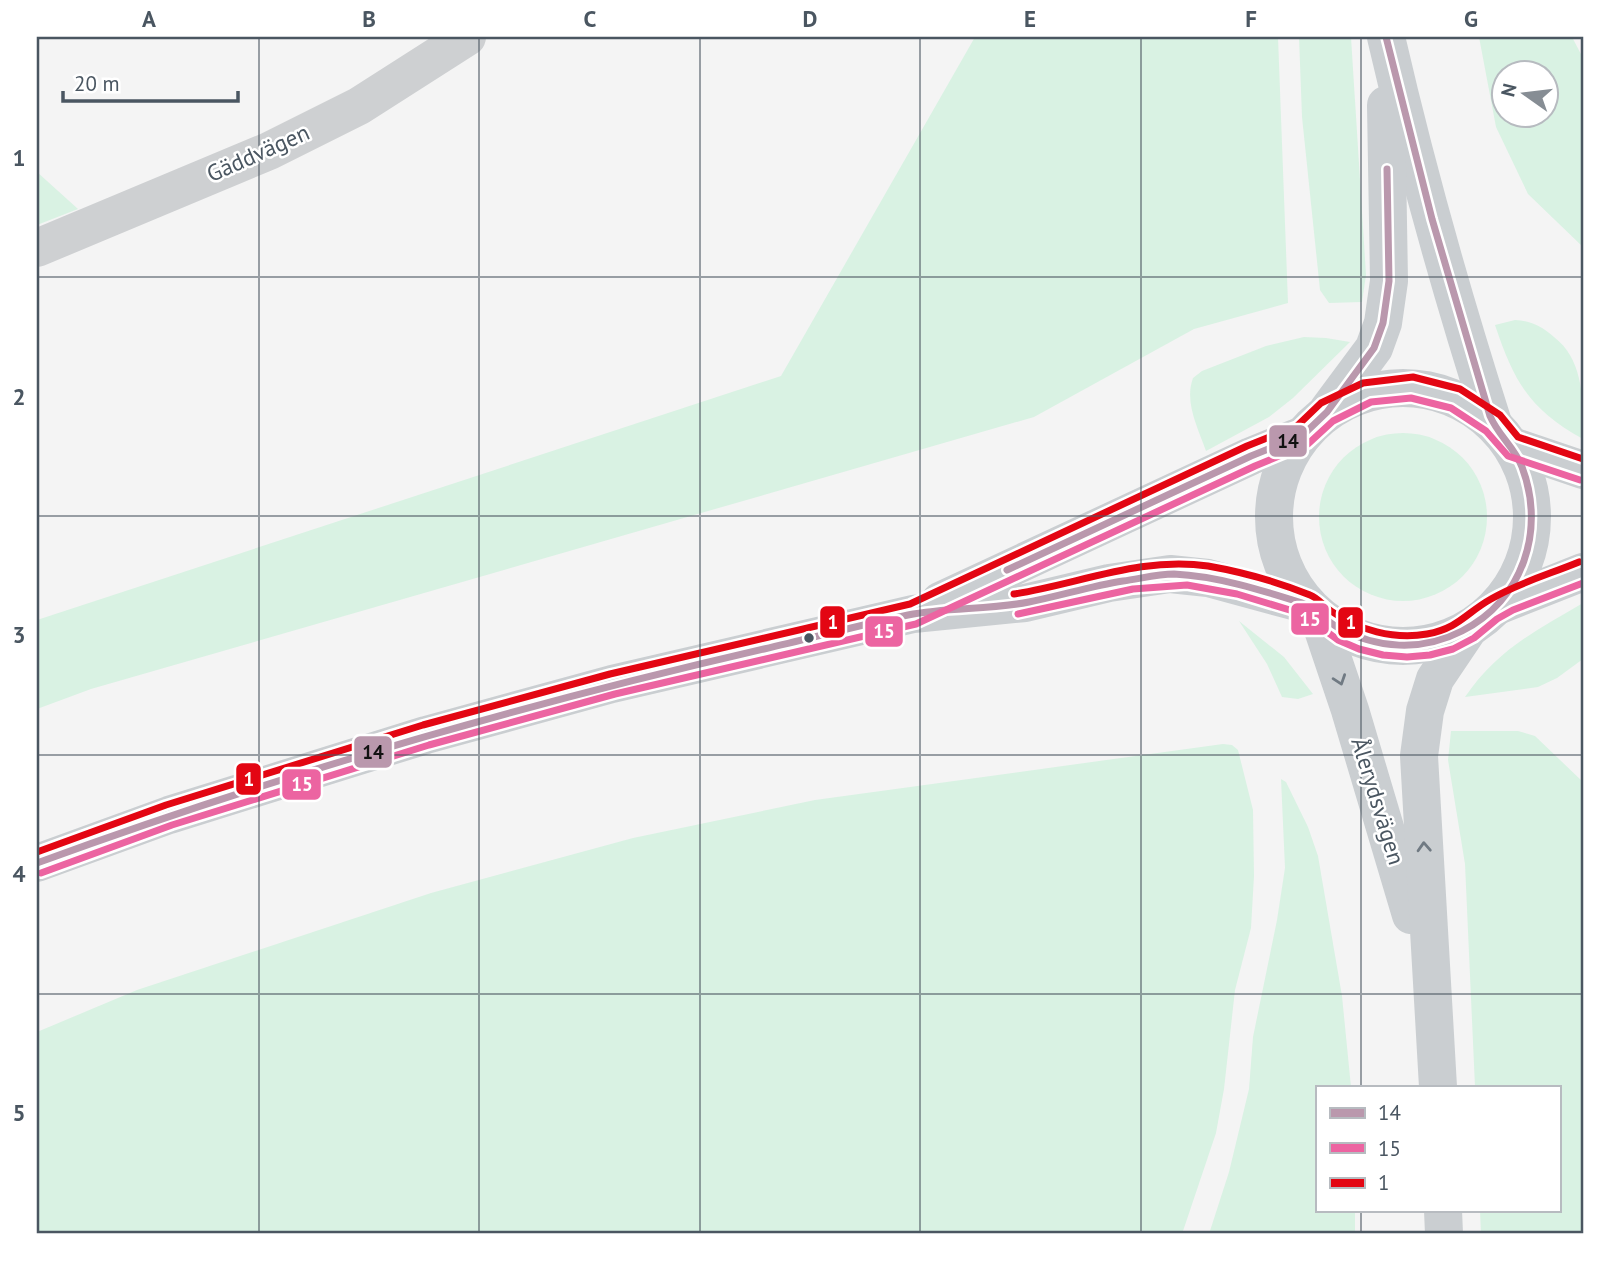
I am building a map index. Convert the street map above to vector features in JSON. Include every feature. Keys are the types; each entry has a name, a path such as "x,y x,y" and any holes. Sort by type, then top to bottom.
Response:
{"main road":[{"path":"1313,610 1287,574 1275,539 1274,502 1284,467 1374,348 1383,323 1389,281 1385,37"},
{"path":"1385,37 1408,133 1451,288 1503,435"},
{"path":"913,614 1251,456 1315,424 1368,392 1412,387 1455,398 1503,435 1583,470"},
{"name":"Ålerydsvägen","path":"1438,1086 1419,757 1425,711 1435,679 1522,570 1532,529 1529,486 1503,435"},
{"path":"37,863 169,815 426,735 612,684 913,614 1025,603 1109,583 1170,574 1208,578 1313,610 1352,636 1391,647 1431,644 1583,572"},
{"name":"Ålerydsvägen","path":"1313,610 1350,710 1398,866 1431,988"},
{"path":"1443,1212 1444,1234"}],"street":[{"name":"Gäddvägen","path":"37,248 269,151 359,106 467,37"}],"green space":[{"path":"975,37 1278,37 1288,303 1194,329 1034,417 91,689 37,709 37,620 781,376"},
{"path":"1299,37 1351,37 1366,275 1362,302 1329,303 1320,290 1302,117"},
{"path":"1479,37 1572,37 1583,58 1583,247 1528,194 1497,130 1560,130 1560,60 1490,60 1490,95"},
{"path":"37,172 78,209 37,225"},
{"path":"1515,320 1531,323 1545,330 1572,358 1582,397 1583,439 1537,405 1517,378 1495,325"},
{"path":"1304,337 1350,342 1293,398 1269,417 1206,451 1191,406 1193,378 1202,371 1266,346"},
{"path":"1403,433 1435,440 1462,458 1480,485 1487,517 1480,549 1462,576 1435,594 1403,601 1371,594 1344,576 1326,549 1319,517 1326,485 1344,458 1371,440"},
{"path":"1583,603 1583,659 1557,678 1538,687 1465,697 1490,666 1504,654"},
{"path":"1239,621 1284,657 1313,694 1298,699 1282,697 1267,664"},
{"path":"1451,731 1518,731 1535,736 1583,782 1583,1234 1481,1234 1480,1212 1560,1212 1560,1086 1475,1086 1465,864 1448,760"},
{"path":"1223,744 1232,745 1238,750 1253,810 1254,876 1251,928 1235,990 1224,1089 1216,1133 1182,1234 37,1234 37,1032 137,990 431,893 633,838 815,800"},
{"path":"1281,779 1286,782 1308,827 1318,856 1342,996 1351,1086 1316,1086 1316,1212 1355,1212 1355,1234 1209,1234 1229,1172 1249,1089 1253,1037 1285,868"}],"transit line":[{"name":"14","path":"37,863 306,772 488,719 672,671 923,612 1014,605 1111,583 1174,574 1223,581 1302,603 1337,627 1383,643 1415,645 1446,638 1462,631 1483,618 1514,582 1524,561 1530,538 1529,491 1519,460 1490,416 1432,219 1386,37"},
{"name":"14","path":"1007,570 1251,456 1303,435 1327,412 1374,348 1383,323 1389,281 1387,169"},
{"name":"1","path":"37,852 166,805 423,725 610,674 910,604 1247,446 1297,426 1321,403 1363,383 1413,377 1460,389 1500,415 1518,437 1583,459"},
{"name":"15","path":"41,873 172,825 429,745 615,694 916,624 1255,466 1308,444 1333,421 1371,402 1411,398 1451,408 1486,431 1508,456 1580,480"},
{"name":"1","path":"1014,594 1134,568 1183,564 1208,566 1260,578 1310,595 1342,618 1365,628 1389,634 1415,636 1447,628 1501,593 1579,562"},
{"name":"15","path":"1018,614 1133,589 1187,585 1237,594 1303,614 1338,640 1359,649 1407,657 1453,649 1474,638 1513,610 1583,583"}]}
